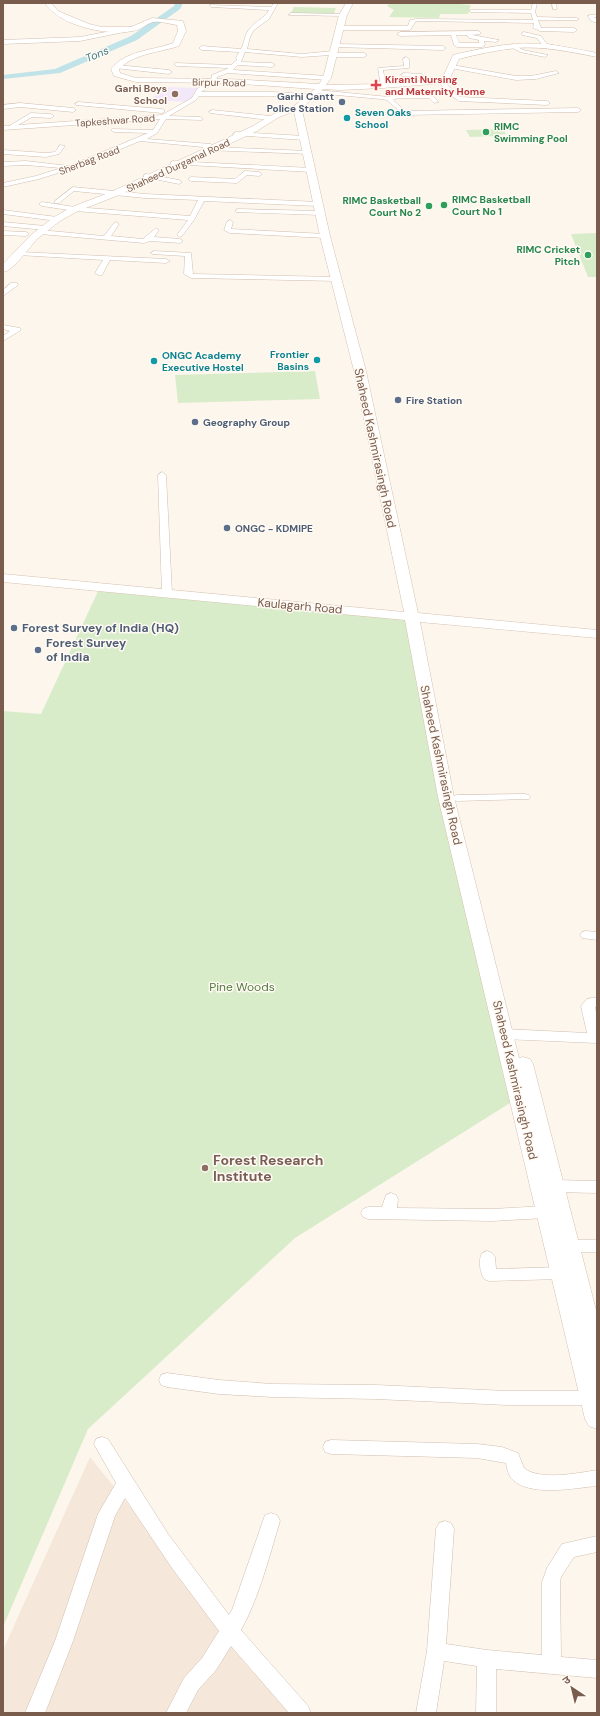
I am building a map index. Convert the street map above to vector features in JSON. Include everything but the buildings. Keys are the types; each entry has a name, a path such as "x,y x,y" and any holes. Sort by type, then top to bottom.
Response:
{"street":[{"path":"48,3 52,10 87,26 110,32"},
{"path":"228,71 237,63 246,45 247,37 252,29 265,20 276,3"},
{"path":"297,108 306,96 318,88 327,78 346,8 350,3"},
{"path":"471,11 535,18 575,28 560,33 538,29 535,18 535,3"},
{"path":"211,6 271,11"},
{"path":"216,13 271,11"},
{"path":"292,14 342,27 408,28 411,27 412,21 417,20 535,18 577,19"},
{"path":"597,16 590,16 593,20 597,21"},
{"path":"490,26 535,18"},
{"path":"3,42 66,40 132,29 154,20 176,22 182,26 182,34 176,44 143,52 120,64 117,71 169,72"},
{"path":"411,24 466,26"},
{"path":"469,33 471,37 496,40"},
{"path":"391,34 478,33"},
{"path":"453,34 457,45 482,45 481,39"},
{"path":"524,34 539,37 545,45 558,46 565,49"},
{"path":"211,49 216,43"},
{"path":"513,46 520,50 545,55"},
{"path":"574,105 523,100 458,99 441,81 446,78 456,57 513,46 547,47 597,55"},
{"path":"221,56 203,51 211,49 322,55 334,51 443,48"},
{"path":"334,51 369,55"},
{"path":"232,58 237,63"},
{"path":"383,86 380,69 407,67 406,60"},
{"path":"176,64 237,63 272,65"},
{"path":"452,67 468,68 520,78 556,73"},
{"name":"Birpur Road","path":"117,71 136,80 214,81 318,88 360,88 428,79 441,81"},
{"path":"228,71 327,78"},
{"name":"Tapkeshwar Road","path":"3,128 164,117 170,112 194,99 198,90 214,81 214,76 228,71"},
{"path":"483,72 490,80"},
{"path":"404,75 420,75 428,79"},
{"path":"318,88 357,96 379,96 389,99 398,106 403,113 578,110"},
{"name":"Shaheed Durgamal Road","path":"3,269 12,258 39,233 75,209 259,125 270,118 297,108 318,88"},
{"path":"197,94 272,94 306,96"},
{"path":"373,103 379,96"},
{"path":"389,99 397,96 431,96 436,102"},
{"path":"78,104 170,112"},
{"path":"3,107 20,105 73,110"},
{"name":"Shaheed Kashmirasingh Road","path":"297,108 325,236 360,370 414,616 457,798 510,1034 546,1212 562,1246 594,1331 597,1358"},
{"name":"Shaheed Kashmirasingh Road","path":"297,108 365,370 414,616 446,797 553,1186 562,1246 560,1273 597,1419"},
{"path":"212,112 270,118"},
{"path":"10,127 31,115 51,116"},
{"path":"164,117 200,119"},
{"name":"Sherbag Road","path":"3,185 37,178 72,167 141,140 155,132 164,117"},
{"path":"114,130 155,132"},
{"path":"239,134 304,138"},
{"path":"141,140 210,147 308,153"},
{"path":"34,164 46,156 57,153 62,146"},
{"path":"3,152 46,156"},
{"path":"177,163 312,173"},
{"path":"3,164 34,164 72,167"},
{"path":"191,179 237,181 246,173 312,173"},
{"path":"149,176 179,182"},
{"path":"10,177 37,178"},
{"path":"57,202 73,189 112,193 202,198 319,209"},
{"path":"3,235 39,233 144,241 149,239 180,238 202,198"},
{"path":"42,204 75,209 192,218"},
{"path":"238,211 287,215 319,209"},
{"path":"3,212 58,219"},
{"path":"230,222 227,230 230,231 325,236"},
{"path":"3,224 39,233"},
{"path":"106,238 116,224"},
{"path":"149,239 156,230"},
{"path":"12,258 57,254 107,259 180,262 188,254 154,253"},
{"path":"99,273 107,259"},
{"path":"180,262 191,276 337,279"},
{"path":"3,294 14,284"},
{"path":"3,327 18,330 3,339"},
{"path":"162,476 167,593"},
{"name":"Kaulagarh Road","path":"3,578 597,634"},
{"path":"457,798 525,797"},
{"path":"510,1034 596,1038 588,1006 592,1002 597,1002"},
{"path":"553,1186 597,1187"},
{"path":"368,1213 390,1206 492,1215 546,1212"},
{"path":"562,1246 597,1246"},
{"path":"487,1257 489,1275 560,1273"},
{"path":"168,1380 195,1386 283,1391 410,1393 495,1398 592,1398"},
{"path":"102,1444 124,1484 171,1552 229,1629 300,1713"},
{"path":"331,1447 477,1451 502,1454 512,1458 515,1469 528,1480 561,1482 597,1478"},
{"path":"35,1713 64,1641 107,1514 124,1484"},
{"path":"176,1713 191,1684 209,1664 229,1629 240,1614 247,1597 271,1521"},
{"path":"426,1713 436,1651 445,1529"},
{"path":"551,1664 551,1582 553,1574 568,1550 597,1544"},
{"path":"436,1651 487,1659 597,1669"},
{"path":"486,1713 487,1659"}],"shaded area":[{"name":"Garhi Boys School","path":"163,87 199,88 192,99 187,102 151,100"},
{"path":"90,1457 297,1713 3,1713 3,1650"}],"green space":[{"path":"390,3 449,3 471,5 468,14 440,14 439,18 389,17 394,10 387,6"},
{"path":"294,7 336,8 333,15 291,13"},
{"name":"RIMC Swimming Pool","path":"503,129 506,134 470,137 466,130"},
{"name":"RIMC Cricket Pitch","path":"597,233 597,277 588,277 571,234"},
{"path":"315,371 320,399 178,403 175,375"},
{"name":"Pine Woods","path":"100,587 410,617 518,1098 295,1238 88,1429 3,1627 3,711 41,714"}],"waterway":[{"name":"Tons","path":"3,77 57,71 134,38 177,7 179,3"}],"place":[{"name":"Kiranti Nursing and Maternity Home","path":"376,85"},
{"name":"Garhi Boys School","path":"175,94"},
{"name":"Garhi Cantt Police Station","path":"342,102"},
{"name":"Seven Oaks School","path":"347,118"},
{"name":"RIMC Swimming Pool","path":"486,132"},
{"name":"RIMC Basketball Court No 1","path":"444,205"},
{"name":"RIMC Basketball Court No 2","path":"429,206"},
{"name":"RIMC Cricket Pitch","path":"588,255"},
{"name":"Frontier Basins","path":"317,360"},
{"name":"ONGC Academy Executive Hostel","path":"154,361"},
{"name":"Fire Station","path":"398,400"},
{"name":"Geography Group","path":"195,422"},
{"name":"ONGC - KDMIPE","path":"227,528"},
{"name":"Forest Survey of India (HQ)","path":"14,628"},
{"name":"Forest Survey of India","path":"38,650"},
{"name":"Forest Research Institute","path":"205,1168"}]}
